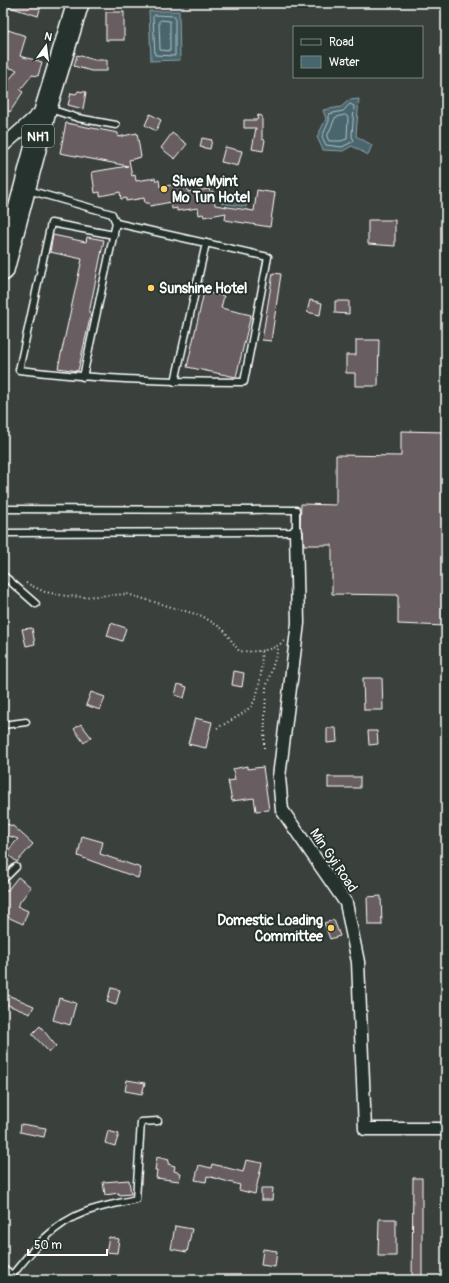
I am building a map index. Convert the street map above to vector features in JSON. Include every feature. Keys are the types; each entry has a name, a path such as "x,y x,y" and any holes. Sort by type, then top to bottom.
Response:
{"highway":[{"name":"NH1","path":"3,270 46,108 78,3"}],"street":[{"path":"3,146 46,108"},
{"name":"Min Gyi Road","path":"296,532 298,623 279,777 282,810 346,903 358,962 365,1129 446,1129"}],"lane":[{"path":"46,108 78,118 116,125"},
{"path":"24,189 112,214 116,223 83,378"},
{"path":"114,235 51,222 20,370 83,378 175,382 244,382 268,257 116,223"},
{"path":"175,382 206,243"},
{"path":"3,509 296,510 296,532 3,533"},
{"path":"3,575 36,604"},
{"path":"3,725 26,722"},
{"path":"3,880 16,867"},
{"path":"8,1280 39,1243 60,1226 84,1212 136,1199 141,1122 158,1121"}],"path":[{"path":"24,582 45,592 66,596 83,597 127,594 145,598 202,616 223,629 239,652 256,652 279,646"},
{"path":"264,748 266,688 279,646 298,623"},
{"path":"217,728 236,718 252,705 260,682 262,651"}],"water":[{"path":"149,11 179,11 180,60 151,61"},
{"path":"359,99 356,136 372,145 368,155 352,146 343,151 323,150 317,137 326,119 323,110 341,107 349,100"},
{"path":"223,191 248,196 246,207 221,203"}],"building":[{"path":"3,3 42,3 38,16 3,5"},
{"path":"106,12 124,12 124,40 106,40"},
{"path":"8,30 26,36 20,56 42,62 38,76 32,75 20,90 23,92 10,112 3,107 3,88 17,70 3,66 3,45"},
{"path":"77,55 95,60 107,60 107,71 91,71 74,66"},
{"path":"78,91 86,92 83,109 68,105 71,93 76,94"},
{"path":"150,114 161,120 156,131 145,125"},
{"path":"258,115 262,116 262,139 265,140 263,151 252,149 256,128 244,128 244,120 257,120"},
{"path":"66,123 118,133 118,137 137,133 141,157 129,160 132,176 135,175 136,181 155,178 156,181 159,180 160,187 183,183 183,186 187,185 188,192 209,189 210,192 213,191 215,205 254,211 257,190 275,193 270,227 225,220 226,213 204,217 203,214 199,215 198,208 177,211 177,208 172,209 171,202 150,206 149,203 145,203 144,198 126,201 126,198 121,199 120,192 100,196 100,192 95,193 92,172 128,166 60,153"},
{"path":"172,133 187,144 175,159 161,148"},
{"path":"202,138 212,140 210,149 200,147"},
{"path":"225,147 242,151 238,166 221,162"},
{"path":"368,220 395,220 395,246 368,244"},
{"path":"53,235 86,242 87,237 104,240 89,313 91,314 78,371 58,368 82,259 50,252"},
{"path":"273,273 281,274 271,341 262,340"},
{"path":"204,292 224,296 221,308 251,315 236,377 187,367"},
{"path":"310,300 322,303 320,315 307,312"},
{"path":"335,301 349,301 349,314 335,313"},
{"path":"356,340 379,340 378,386 355,386 355,373 346,373 346,355 356,355"},
{"path":"401,431 446,432 446,626 398,624 398,595 332,594 332,545 304,545 303,531 300,526 301,504 336,505 336,455 401,456"},
{"path":"111,623 126,628 122,641 107,636"},
{"path":"32,628 35,644 26,646 22,629"},
{"path":"234,671 244,673 242,687 232,685"},
{"path":"363,678 382,678 383,710 364,710"},
{"path":"178,684 187,687 184,698 175,695"},
{"path":"91,692 105,697 100,710 86,705"},
{"path":"195,718 212,722 206,748 188,744"},
{"path":"81,724 91,737 84,743 74,729"},
{"path":"327,728 336,728 337,742 327,743"},
{"path":"368,731 377,731 378,744 369,745"},
{"path":"247,766 247,769 263,767 269,810 256,811 254,798 232,801 228,781 235,780 233,769"},
{"path":"328,777 360,777 360,788 328,788"},
{"path":"3,823 13,826 33,844 17,862 6,853 18,839 3,834"},
{"path":"82,836 103,842 100,854 141,868 138,878 78,856"},
{"path":"18,877 31,887 17,906 28,911 23,924 3,915 3,890 7,891"},
{"path":"381,896 382,925 368,925 367,897"},
{"path":"334,920 340,936 330,939 324,923"},
{"path":"111,988 120,990 116,1005 107,1002"},
{"path":"3,993 34,1006 30,1014 3,1003"},
{"path":"59,998 76,1003 70,1025 53,1020"},
{"path":"40,1026 56,1046 49,1052 32,1034"},
{"path":"127,1080 145,1083 142,1094 125,1091"},
{"path":"21,1124 46,1128 44,1137 20,1132"},
{"path":"108,1131 119,1134 115,1146 105,1143"},
{"path":"157,1157 169,1160 168,1164 175,1166 174,1171 181,1173 179,1181 156,1178 157,1170 155,1170"},
{"path":"246,1160 262,1163 255,1194 239,1190 240,1185 207,1176 206,1182 195,1180 199,1165 211,1168 212,1164 243,1172"},
{"path":"413,1178 422,1178 422,1278 412,1278"},
{"path":"129,1180 131,1194 119,1195 119,1193 105,1195 103,1182"},
{"path":"261,1188 273,1188 272,1200 261,1200"},
{"path":"379,1219 396,1219 396,1256 378,1256"},
{"path":"175,1226 192,1229 187,1252 171,1249"},
{"path":"109,1237 119,1239 117,1253 106,1252"},
{"path":"263,1249 277,1251 275,1267 261,1265"}],"place":[{"name":"Shwe Myint Mo Tun Hotel","path":"164,189"},
{"name":"Sunshine Hotel","path":"151,288"},
{"name":"Domestic Loading Committee","path":"331,928"}]}
